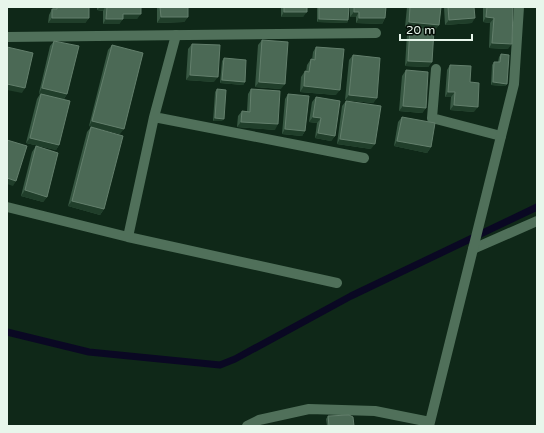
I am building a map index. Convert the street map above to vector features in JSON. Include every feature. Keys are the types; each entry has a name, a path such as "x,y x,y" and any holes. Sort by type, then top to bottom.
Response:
{"street":[{"path":"247,426 258,420 309,409 375,411 430,424 514,84 519,7"},
{"path":"7,37 376,33"},
{"path":"128,237 154,116 176,35"},
{"path":"436,68 432,118 501,136"},
{"path":"154,116 364,158"},
{"path":"7,207 128,237 337,283"},
{"path":"473,249 537,221"}],"building":[{"path":"57,7 89,7 89,18 52,18 52,9 57,9"},
{"path":"107,7 141,7 141,14 123,14 123,19 106,19"},
{"path":"160,7 188,7 188,17 161,17"},
{"path":"284,7 307,7 307,12 284,12"},
{"path":"319,7 349,7 348,20 319,19"},
{"path":"354,7 386,7 385,18 359,18 359,12 354,12"},
{"path":"410,7 441,7 439,25 409,22"},
{"path":"448,7 474,7 475,18 449,20"},
{"path":"487,7 513,7 512,44 492,43 494,18 486,17"},
{"path":"410,28 434,30 432,62 408,61"},
{"path":"262,40 288,42 285,84 259,82"},
{"path":"54,41 79,46 67,94 42,88"},
{"path":"192,44 220,45 218,77 190,75"},
{"path":"112,45 143,53 124,129 92,121"},
{"path":"7,47 33,53 25,88 7,84"},
{"path":"316,47 344,49 340,90 304,86 305,71 309,72 311,59 315,60"},
{"path":"501,54 509,55 507,84 493,82 494,62 500,62"},
{"path":"353,55 380,58 377,98 349,95"},
{"path":"224,58 246,60 245,82 222,80"},
{"path":"450,65 471,66 470,82 479,83 478,107 454,105 455,92 448,92"},
{"path":"406,70 428,72 426,108 403,106"},
{"path":"217,89 226,90 224,119 215,118"},
{"path":"251,89 280,91 278,124 241,122 242,111 250,112"},
{"path":"41,94 70,101 59,145 30,138"},
{"path":"288,94 309,96 305,131 285,129"},
{"path":"316,97 340,101 335,136 318,133 321,118 313,117"},
{"path":"346,101 381,106 375,144 340,139"},
{"path":"402,117 435,123 431,147 397,141"},
{"path":"91,127 123,136 104,209 72,201"},
{"path":"7,140 27,146 16,181 7,178"},
{"path":"36,146 58,153 47,197 25,190"},
{"path":"349,415 353,417 354,426 329,426 328,416"}],"waterway":[{"path":"7,332 89,352 220,365 235,359 351,296 537,207"}]}
